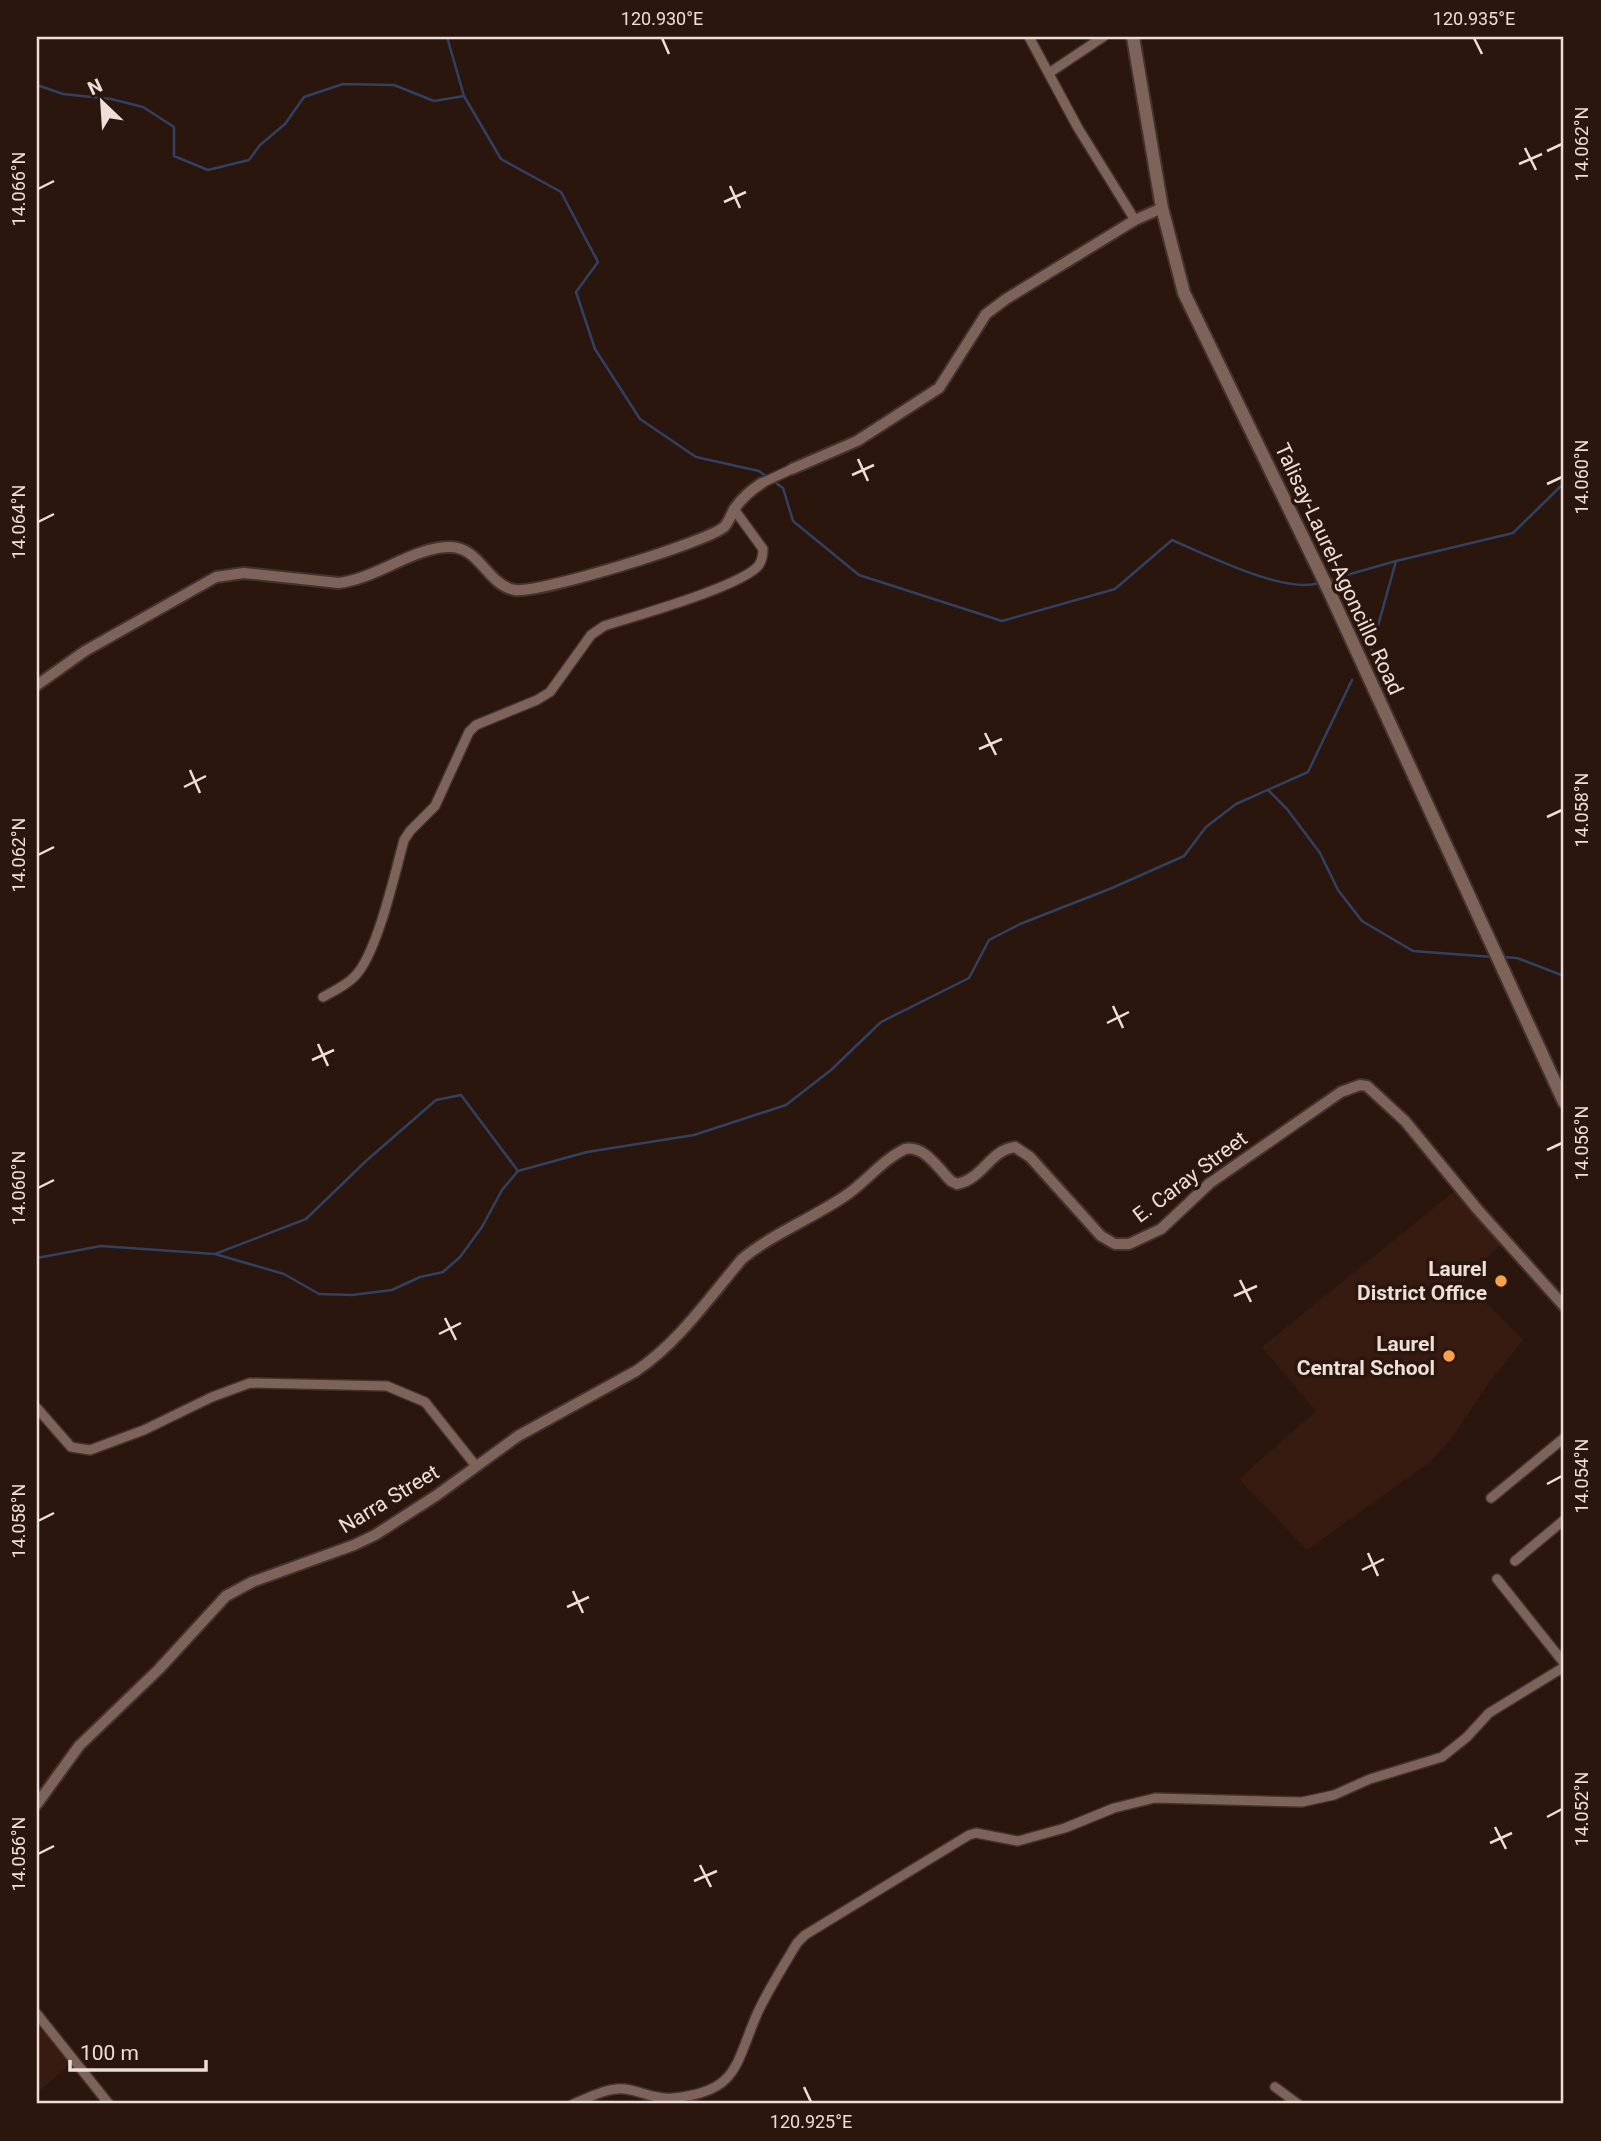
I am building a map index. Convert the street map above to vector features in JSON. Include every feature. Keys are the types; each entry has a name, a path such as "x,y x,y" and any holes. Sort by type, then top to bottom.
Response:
{"main road":[{"name":"Talisay-Laurel-Agoncillo Road","path":"1133,37 1174,260 1196,320 1258,440 1564,1102"}],"street":[{"path":"1029,37 1078,128 1135,220"},
{"path":"1049,73 1103,37"},
{"path":"37,685 85,651 179,596 216,577 229,574 244,573 339,583 371,576 430,550 452,547 467,550 502,586 529,591 570,581 684,544 724,527 734,509 751,490 762,483 857,441 939,387 986,314 1135,220 1163,208"},
{"path":"323,997 354,978 363,966 380,923 404,840 435,806 469,732 476,725 550,692 591,635 604,626 732,583 758,566 763,556 762,549 734,509"},
{"name":"E. Caray Street","path":"742,1259 765,1242 848,1194 898,1152 913,1147 922,1151 957,1184 974,1178 999,1152 1015,1147 1030,1157 1101,1236 1115,1244 1129,1244 1161,1229 1210,1183 1341,1092 1360,1085 1376,1092 1405,1121 1478,1210 1564,1306"},
{"name":"Narra Street","path":"37,1804 79,1746 159,1669 226,1596 252,1582 375,1535 436,1496 518,1436 654,1359 742,1259"},
{"path":"37,1408 71,1447 90,1450 144,1430 250,1382 387,1386 425,1402 476,1466"},
{"path":"1491,1498 1564,1438"},
{"path":"1515,1562 1564,1520"},
{"path":"573,2104 621,2088 669,2099 701,2093 726,2080 739,2062 757,2014 797,1943 805,1935 969,1835 976,1833 1018,1841 1065,1828 1114,1808 1156,1798 1302,1802 1334,1795 1370,1779 1442,1756 1467,1737 1489,1713 1564,1665 1497,1579"},
{"path":"37,2014 109,2104"},
{"path":"1275,2087 1298,2104"}],"shaded area":[{"path":"1456,1190 1502,1243 1464,1282 1523,1340 1488,1384 1450,1440 1430,1462 1307,1550 1239,1479 1316,1411 1262,1347"},
{"path":"37,2018 73,2062 37,2093"}],"waterway":[{"path":"447,37 464,96 501,159 561,192 598,262 576,292 595,349 640,419 696,457 759,471 767,477"},
{"path":"37,85 63,94 111,99 143,107 174,127 174,156 208,170 249,160 260,145 285,124 304,97 343,84 394,85 434,101 464,96"},
{"path":"773,481 783,488 793,521 859,575 1002,621 1115,589 1172,540 1266,578 1304,585 1319,583"},
{"path":"1329,580 1513,533 1564,483"},
{"path":"1371,651 1396,561"},
{"path":"37,1258 101,1246 215,1254 306,1219 366,1161 436,1100 461,1095 518,1171 587,1152 694,1135 786,1105 831,1070 881,1022 969,978 989,940 1020,924 1184,856 1206,827 1236,804 1308,772 1352,680"},
{"path":"1268,790 1287,809 1320,853 1338,890 1362,921 1413,951 1493,957"},
{"path":"1503,957 1517,958 1564,976"},
{"path":"215,1254 284,1274 319,1294 352,1295 392,1290 420,1277 443,1272 460,1257 482,1227 502,1190 518,1171"}],"place":[{"name":"Laurel District Office","path":"1501,1281"},
{"name":"Laurel Central School","path":"1449,1356"}]}
